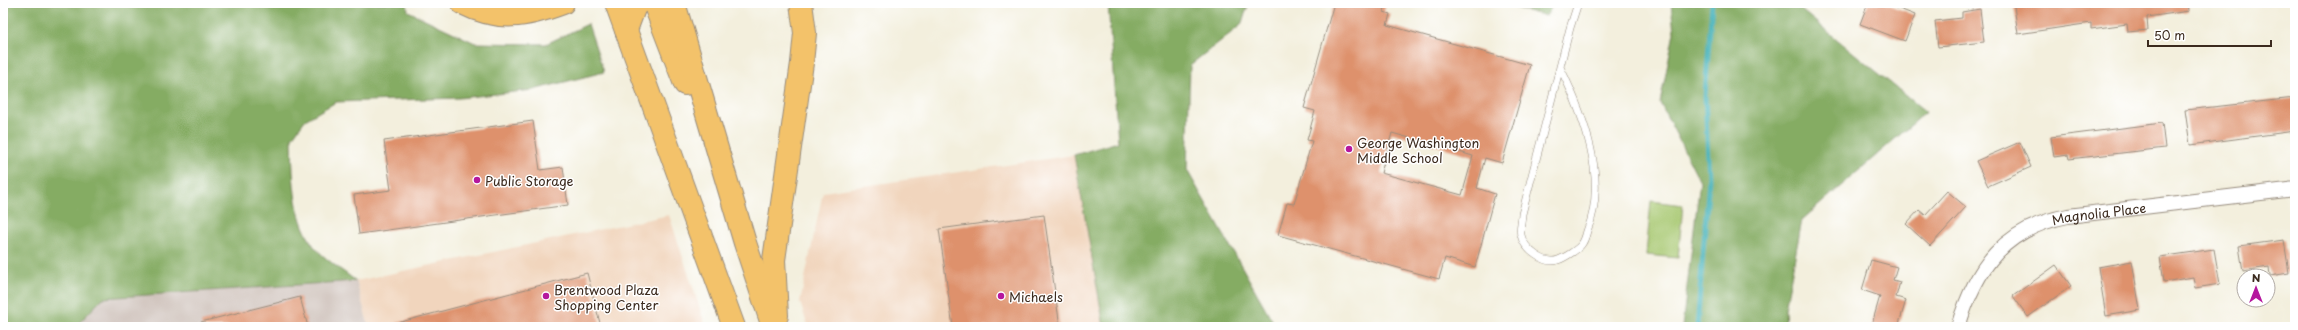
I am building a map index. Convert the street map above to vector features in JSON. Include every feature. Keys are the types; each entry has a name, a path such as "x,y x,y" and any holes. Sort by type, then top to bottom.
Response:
{"highway":[{"path":"462,3 479,12 509,16 527,15 563,3"},
{"path":"616,3 734,327"},
{"path":"626,30 635,6 639,3"},
{"path":"654,3 745,243"},
{"path":"674,3 745,243 773,327"},
{"path":"777,327 774,260 802,64 805,33 802,3"}],"street":[{"name":"Magnolia Place","path":"1958,327 1966,301 1978,278 1992,258 2009,241 2027,228 2041,222 2068,216 2295,189"}],"lane":[{"path":"1560,67 1576,100 1591,153 1596,191 1592,221 1582,245 1558,260 1543,259 1530,250 1521,235 1522,214 1560,67 1578,3"}],"shaded area":[{"path":"1074,155 1104,327 808,327 800,302 823,192"},
{"name":"Brentwood Plaza Shopping Center","path":"669,215 706,327 369,327 356,281"},
{"path":"356,281 369,327 75,327 103,298"}],"green space":[{"path":"3,3 407,3 408,11 475,43 546,44 588,24 604,72 533,90 459,98 336,102 305,120 292,138 295,193 301,221 306,233 317,250 356,281 103,298 75,327 3,327"},
{"path":"1108,3 1249,3 1241,25 1190,65 1187,170 1276,327 1104,327 1074,155 1118,142"},
{"path":"1509,3 1554,3 1546,16 1509,6"},
{"path":"1671,3 1797,3 1800,9 1926,112 1802,220 1785,309 1786,327 1682,327 1700,181 1660,103 1674,33"},
{"path":"1651,201 1683,205 1678,258 1646,255"}],"building":[{"name":"George Washington Middle School","path":"1334,3 1386,3 1384,12 1390,14 1387,25 1530,65 1502,163 1485,158 1477,188 1495,194 1475,267 1445,258 1439,279 1278,235 1287,203 1294,204 1312,141 1307,140 1315,111 1304,108","holes":["1392,133 1473,156 1462,195 1381,173"]},
{"path":"1868,3 1884,3 1915,15 1905,41 1860,24"},
{"path":"2036,3 2188,3 2189,11 2147,17 2148,30 2128,32 2127,24 2091,29 2091,23 2018,34 2014,6"},
{"path":"1980,9 1984,42 1938,47 1935,21 1962,18 1962,12"},
{"path":"2295,98 2295,131 2190,145 2185,110"},
{"name":"Public Storage","path":"533,121 540,170 563,167 568,205 359,234 354,195 391,190 384,141"},
{"path":"2162,123 2165,148 2069,159 2068,155 2054,157 2051,137"},
{"path":"2020,142 2031,167 1988,186 1976,161"},
{"path":"1947,191 1966,207 1930,246 1906,224 1919,210 1925,215"},
{"path":"1044,215 1060,327 953,327 939,229"},
{"path":"2284,240 2289,273 2276,275 2276,268 2269,267 2243,268 2239,246"},
{"path":"2214,249 2220,284 2195,288 2193,277 2164,282 2160,257"},
{"path":"1871,260 1897,267 1893,280 1900,282 1896,297 1906,300 1898,327 1884,327 1872,324 1880,296 1862,290"},
{"path":"2132,261 2140,310 2106,316 2098,267"},
{"path":"2056,265 2071,286 2028,317 2013,296"},
{"name":"Brentwood Plaza Shopping Center","path":"587,273 601,327 398,327 397,323"},
{"path":"300,297 308,327 202,327 201,322"}],"waterway":[{"path":"1697,327 1709,179 1705,96 1712,3"}],"place":[{"name":"George Washington Middle School","path":"1349,149"},
{"name":"Public Storage","path":"477,180"},
{"name":"Brentwood Plaza Shopping Center","path":"546,296"},
{"name":"Michaels","path":"1001,296"}]}
